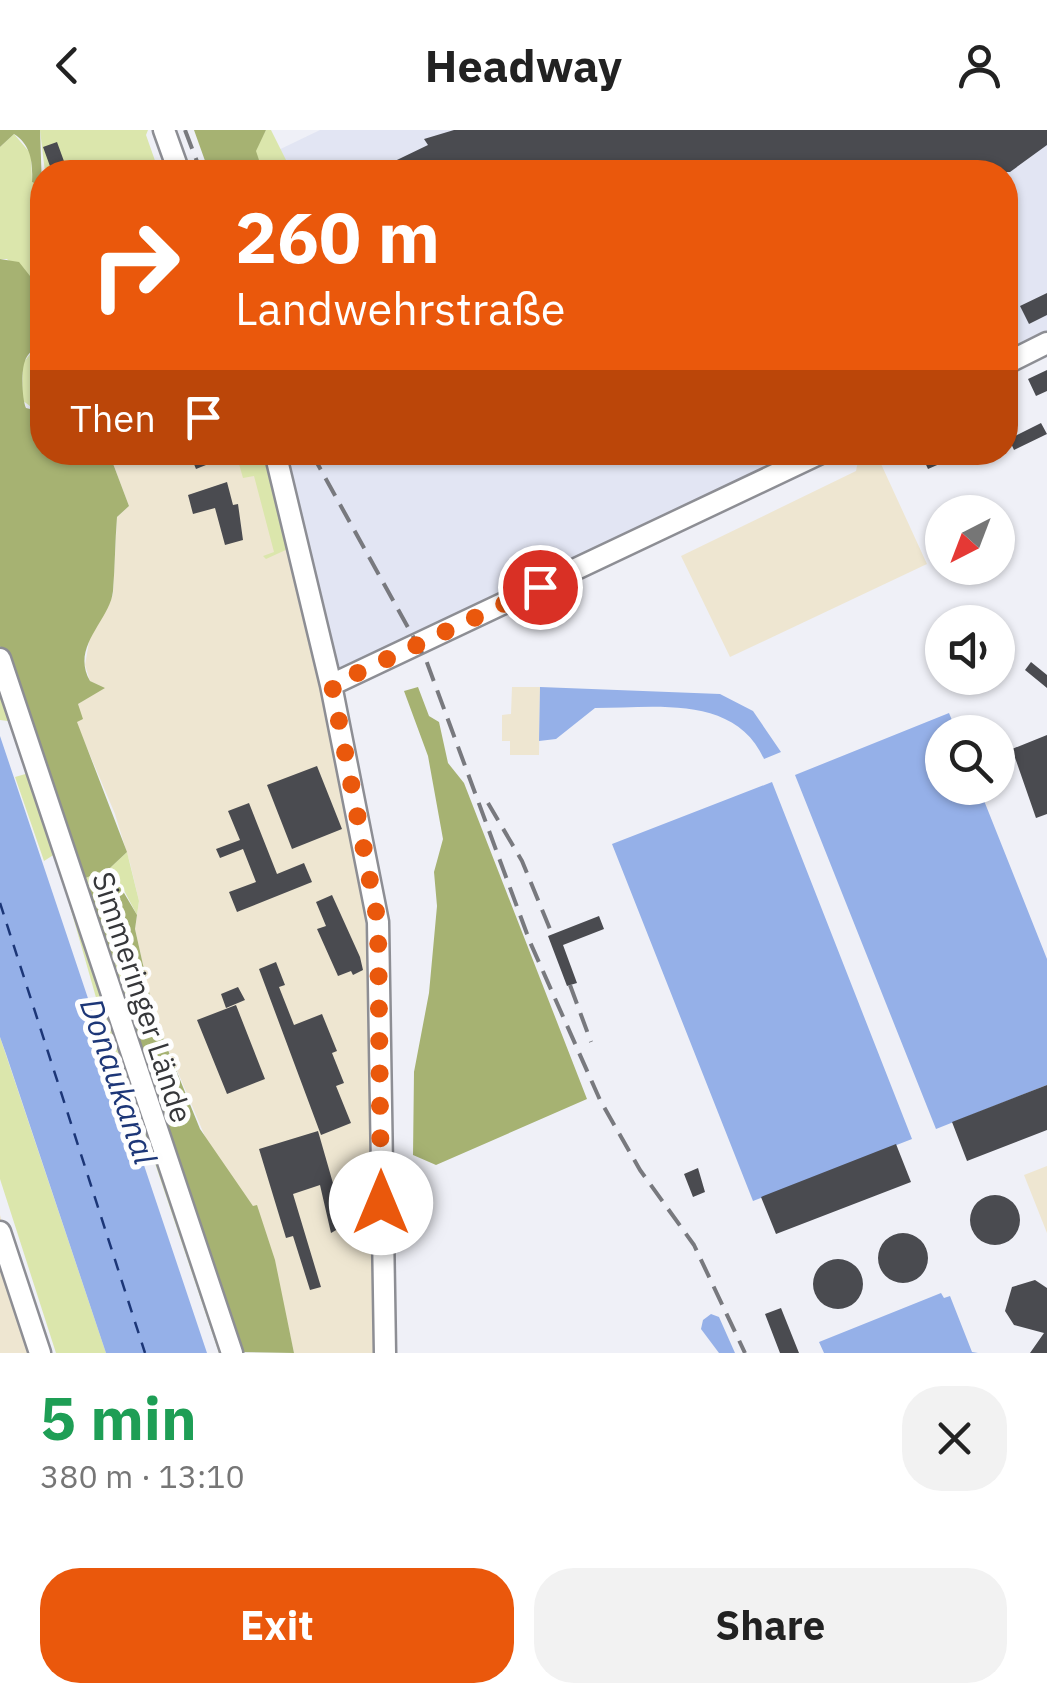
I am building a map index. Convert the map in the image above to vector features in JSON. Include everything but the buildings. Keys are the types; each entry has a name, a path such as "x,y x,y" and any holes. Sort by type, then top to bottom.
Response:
{"street":[{"path":"164,130 175,160"},
{"path":"1018,358 1047,344"},
{"path":"278,465 332,685 378,922 384,1353"},
{"path":"332,685 796,465"},
{"name":"Simmeringer Lände","path":"0,659 232,1353"},
{"path":"0,1232 40,1353"}],"shaded area":[{"path":"320,130 1047,130 1047,343 1018,358 1018,160 258,160"},
{"path":"114,465 248,465 266,470 324,698 362,881 368,955 374,1353 294,1353 272,1252 253,1206 209,1146 155,1018 135,929 139,901 130,863 115,814 76,722 78,704 103,688 90,681 85,665 90,636 113,595 117,517 129,506"},
{"path":"278,465 798,465 331,685"},
{"path":"857,465 882,465 925,565 730,657 681,556 856,471"},
{"path":"512,687 540,687 539,755 510,755 510,741 502,741 502,715 511,714"},
{"path":"1047,1166 1047,1233 1024,1175"},
{"path":"0,1215 44,1353 0,1353"}],"green space":[{"path":"0,130 40,130 41,160 31,160 24,143 14,134 0,147"},
{"path":"40,130 148,130 146,135 155,160 44,160"},
{"path":"194,130 266,130 256,151 259,160 205,160"},
{"path":"266,130 271,130 286,160 258,160 255,151"},
{"path":"14,134 31,154 30,283 7,259 0,259 0,147"},
{"path":"0,259 19,262 30,276 30,353 23,371 23,392 26,408 30,409 30,465 114,465 129,506 117,517 110,602 85,656 90,681 105,688 78,704 83,719 77,722 127,852 110,868 76,882 0,646"},
{"path":"30,354 30,406 22,400 23,363"},
{"path":"239,465 265,465 290,548 266,559 263,556 274,552 254,476 243,478"},
{"path":"0,668 229,1353 219,1353 138,1113 113,1057 55,854 44,861 15,777 29,773 8,721 0,720"},
{"path":"418,687 429,716 439,722 448,763 464,783 587,1099 436,1165 413,1155 414,1072 429,993 437,906 434,872 443,839 428,756 404,691"},
{"path":"127,852 139,901 137,915 119,881 80,894 76,882 110,868"},
{"path":"114,876 137,915 135,929 155,1018 200,1129 253,1206 257,1205 275,1260 294,1353 236,1352 132,1032 138,1017 128,972 101,954 80,894"},
{"path":"101,954 128,972 139,1017 132,1032"},
{"path":"0,1037 106,1353 56,1353 0,1179"}],"water":[{"path":"540,687 720,694 753,711 781,752 764,759 751,738 734,724 713,714 667,707 595,708 556,739 539,741"},
{"path":"925,723 925,805 986,805 1047,959 1047,1085 936,1129 795,775"},
{"name":"Donaukanal","path":"0,736 207,1353 106,1353 0,1037"},
{"path":"772,782 912,1139 753,1201 612,844"},
{"path":"941,1293 944,1298 950,1296 972,1352 978,1353 824,1353 819,1342"},
{"path":"711,1314 719,1317 735,1353 719,1353 701,1329 703,1320"}],"ferry route":[{"path":"0,903 145,1353"}],"railway":[{"path":"185,130 196,160"},
{"path":"318,465 426,660 530,942 600,1100 640,1170 694,1245 745,1353"},
{"path":"488,803 522,861 552,934"},
{"path":"570,985 591,1042"}],"route":[{"path":"381,1203 378,922 332,685 540,587"}]}
